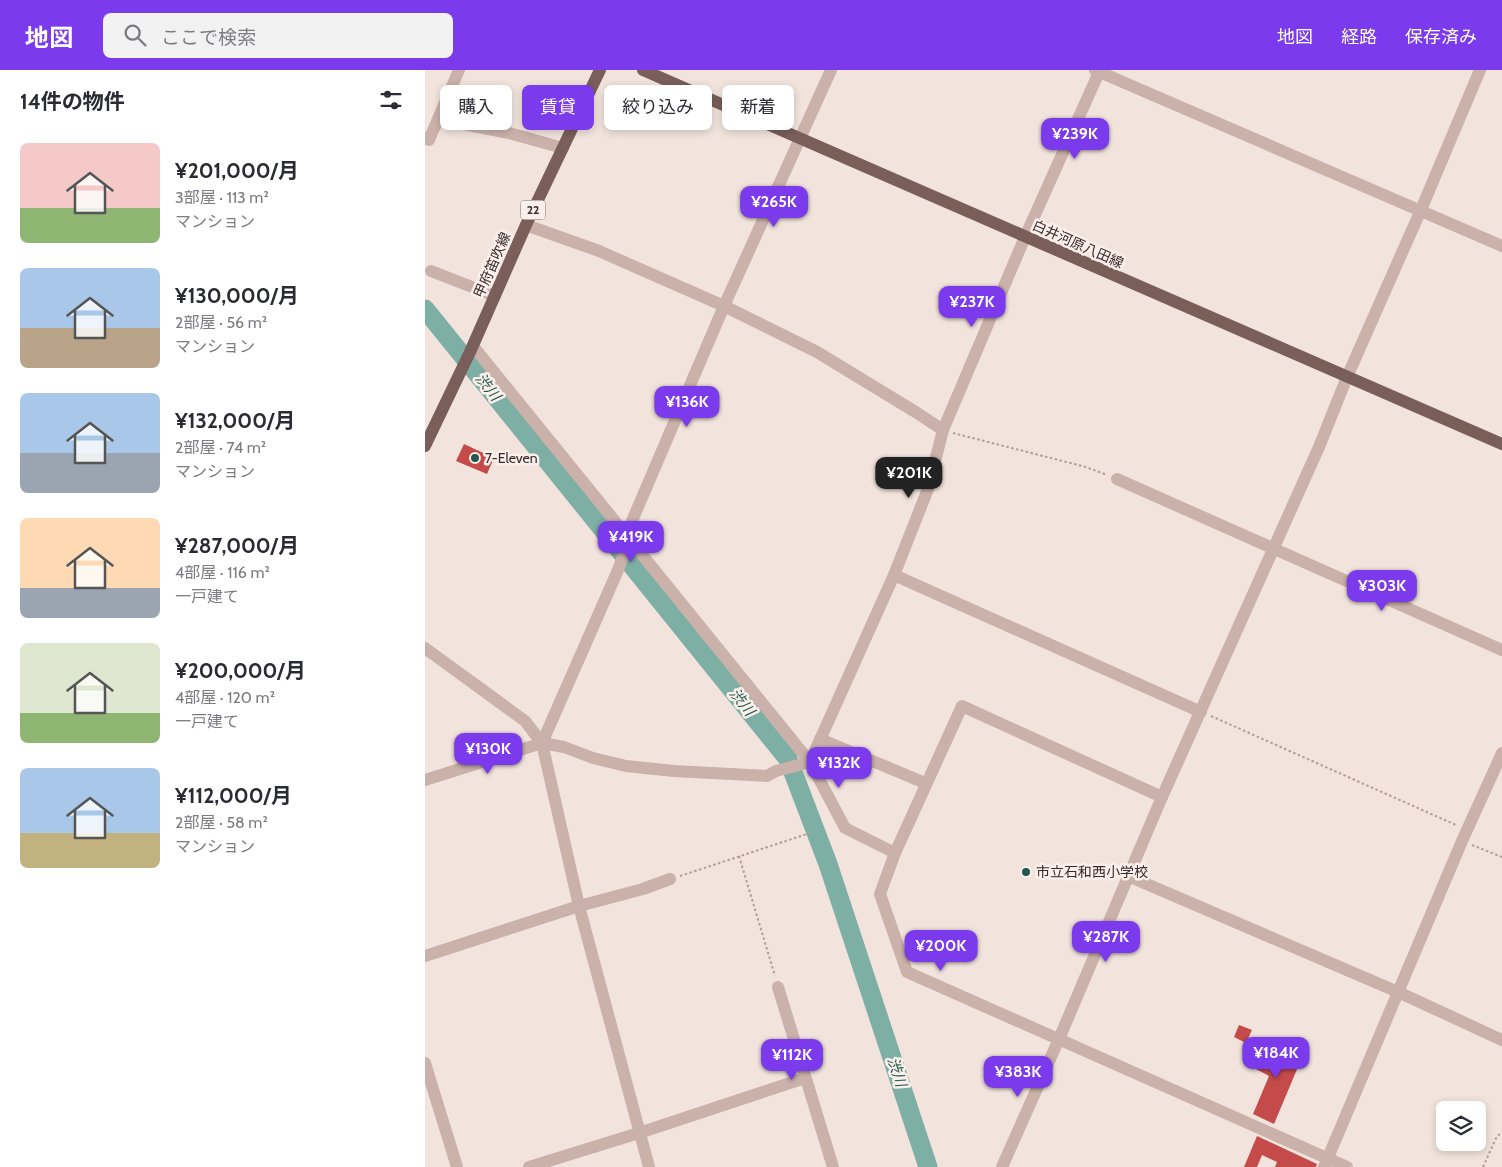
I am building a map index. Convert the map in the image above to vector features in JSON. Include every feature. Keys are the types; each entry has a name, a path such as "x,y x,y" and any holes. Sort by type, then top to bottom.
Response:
{"main road":[{"name":"甲府笛吹線","path":"425,446 458,380 526,225 600,70"},
{"name":"白井河原八田線","path":"643,70 1502,444"}],"street":[{"path":"425,138 429,140 459,70"},
{"path":"542,743 618,570 627,541 724,306 831,70"},
{"path":"1002,1167 1128,876 1319,447 1347,377 1480,70"},
{"path":"425,780 542,743 625,766 675,771 767,776 776,771 805,763 820,739 894,575 928,489 943,430 1098,71 1502,246"},
{"path":"438,119 509,132 563,148"},
{"path":"526,225 599,251 724,306 817,352 914,410 943,430"},
{"path":"431,271 495,296"},
{"path":"472,349 805,763 845,828 895,853"},
{"path":"1117,479 1502,650"},
{"path":"894,575 1201,712"},
{"path":"425,648 525,721 542,743 579,906 649,1167"},
{"path":"1163,797 962,706 925,784 895,853 880,894 907,972 1059,1039 1326,1163 1347,1167"},
{"path":"820,739 925,784"},
{"path":"1326,1163 1465,835 1502,753"},
{"path":"1128,876 1398,992 1502,1040"},
{"path":"425,956 579,906 643,889 670,879"},
{"path":"778,987 833,1167"},
{"path":"425,1063 457,1167"},
{"path":"529,1167 805,1078"}],"path":[{"path":"943,430 1086,467 1117,479"},
{"path":"1201,712 1465,835 1502,857"},
{"path":"670,879 810,833"},
{"path":"739,856 778,987"},
{"path":"1483,1167 1497,1136 1502,1133"}],"building":[{"path":"464,444 494,458 487,474 456,461"},
{"path":"1239,1025 1252,1030 1246,1043 1234,1037"},
{"path":"1271,1039 1303,1055 1274,1124 1253,1114 1269,1076 1256,1069"},
{"path":"1257,1136 1317,1164 1316,1167 1275,1167 1277,1162 1262,1155 1257,1167 1244,1167"}],"waterway":[{"name":"渋川","path":"425,309 788,759 828,864 928,1167"}],"place":[{"name":"7-Eleven","path":"475,458"},
{"name":"市立石和西小学校","path":"1026,872"}]}
